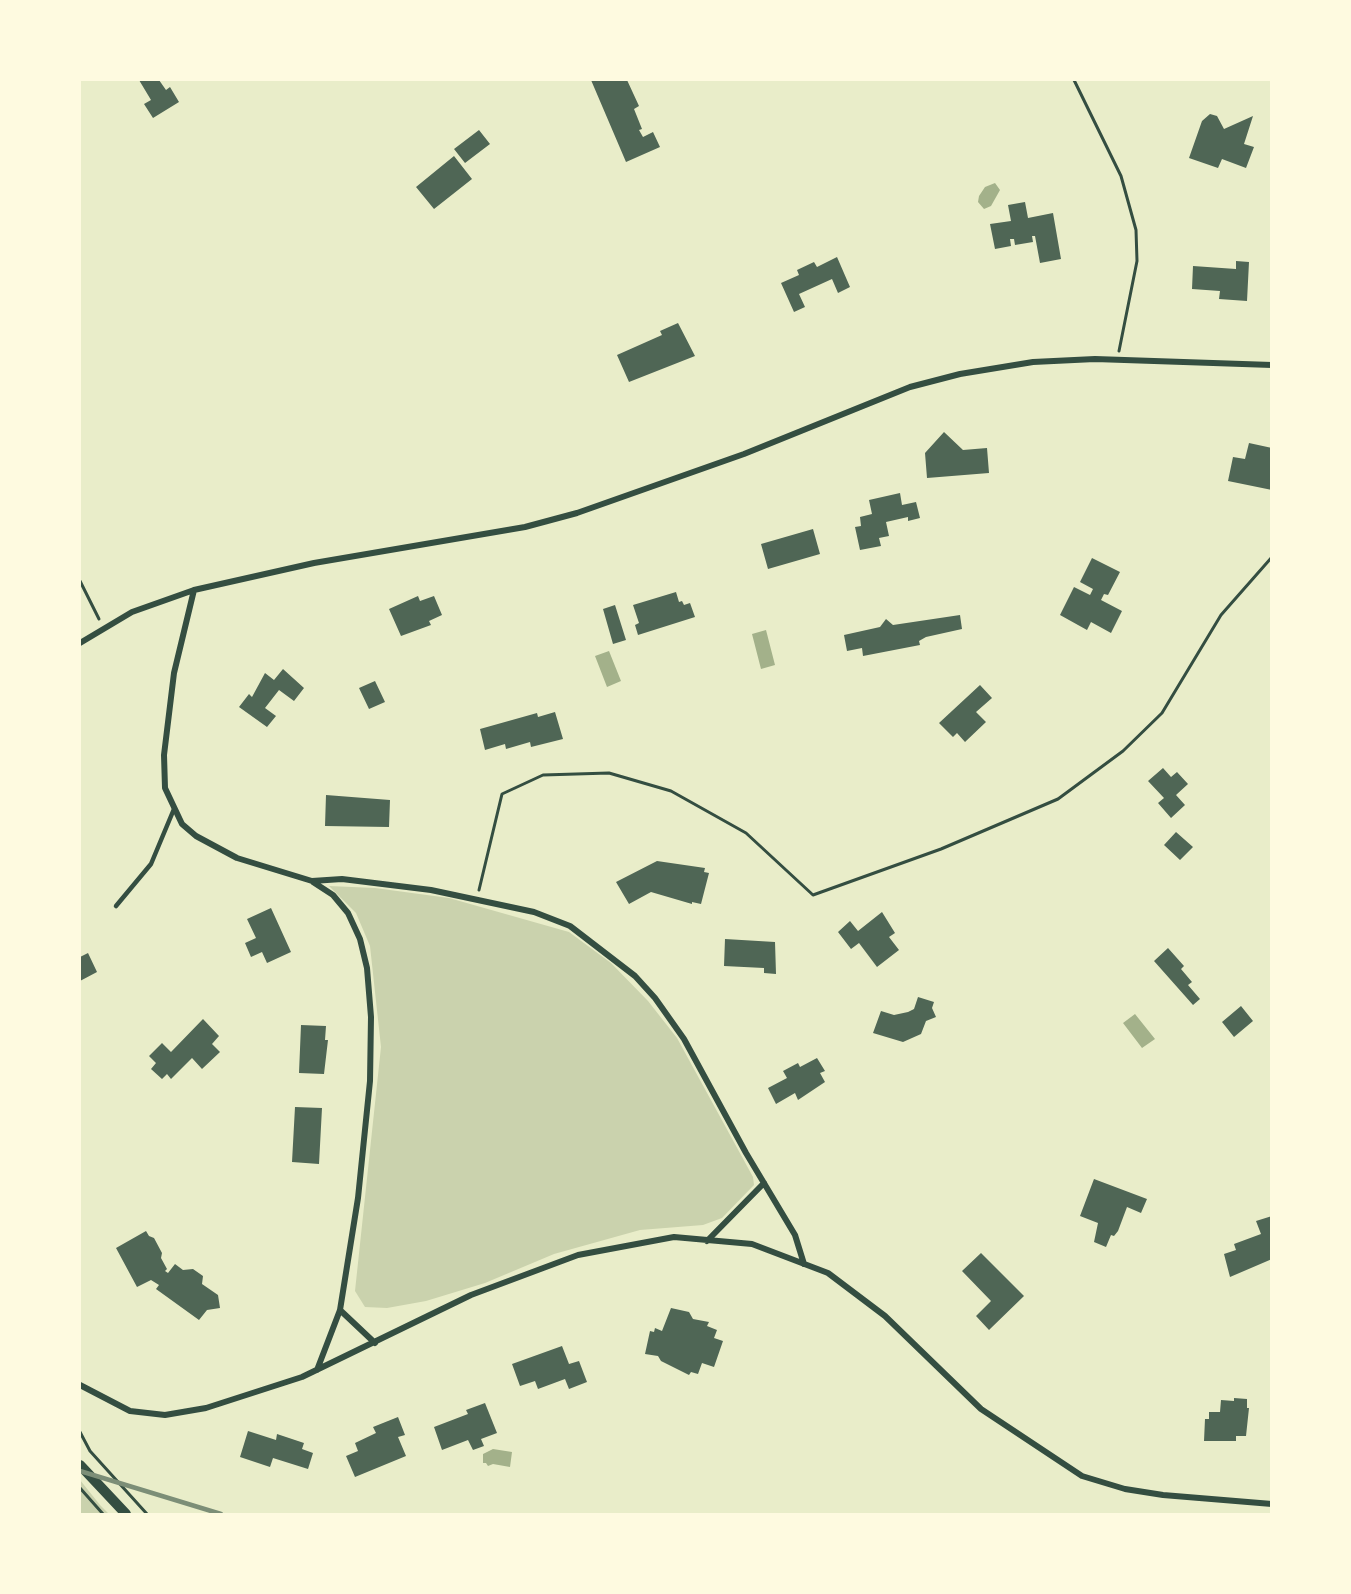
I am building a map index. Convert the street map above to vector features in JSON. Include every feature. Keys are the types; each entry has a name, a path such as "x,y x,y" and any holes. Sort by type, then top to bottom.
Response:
{"street":[{"path":"80,643 132,612 194,590 338,558 525,527 577,513 744,454 910,387 960,374 1033,362 1117,359 1272,365"},
{"path":"194,590 174,672 164,755 165,788 174,809 182,824 220,849 237,858 312,881 333,895 348,913 360,939 367,968 371,1017 370,1081 365,1143 340,1310 316,1370"},
{"path":"312,881 353,880 431,890 534,912 570,926 635,976 655,998 684,1039 795,1235 804,1264"},
{"path":"707,1240 764,1183"},
{"path":"80,1385 130,1411 179,1414 248,1396 316,1370 471,1295 570,1257 637,1242 674,1237 752,1244 828,1273 885,1316 981,1410 1083,1476 1125,1489 1163,1495 1272,1504"},
{"path":"340,1310 375,1343"},
{"path":"80,1465 126,1515"}],"lane":[{"path":"116,906 151,864 174,809"}],"path":[{"path":"1074,80 1121,176 1136,230 1137,261 1117,359"},
{"path":"478,900 486,856 502,794 543,775 609,773 671,790 746,833 813,895 941,849 1047,804 1058,799 1123,752 1162,713 1221,615 1272,557"},
{"path":"80,581 104,628"},
{"path":"80,1432 90,1451 147,1515"},
{"path":"80,1488 103,1515"}],"shaded area":[{"path":"995,183 1000,190 991,206 984,209 978,202 979,196 985,187"},
{"path":"766,630 775,665 761,669 752,634"},
{"path":"609,651 621,681 607,687 595,656"},
{"path":"329,886 375,888 449,898 569,932 611,963 648,1001 677,1038 753,1177 754,1185 722,1218 703,1225 640,1230 554,1254 485,1283 426,1301 387,1308 365,1307 355,1291 381,1047 370,946 356,913"},
{"path":"1135,1014 1155,1039 1142,1048 1123,1023"},
{"path":"493,1449 512,1452 510,1467 493,1464 488,1466 483,1463 483,1454"},
{"path":"80,1480 100,1505 109,1514 80,1514"}],"building":[{"path":"139,80 159,80 166,90 170,87 179,102 153,118 144,104 151,100"},
{"path":"591,80 627,80 639,106 634,109 642,129 639,130 643,137 653,132 660,147 626,162"},
{"path":"1210,114 1217,116 1224,129 1253,116 1244,144 1254,147 1246,168 1222,159 1218,168 1189,158 1202,121"},
{"path":"479,130 490,144 465,163 454,149"},
{"path":"454,156 472,179 434,209 416,187"},
{"path":"1025,202 1028,218 1053,213 1061,259 1040,263 1035,236 1032,236 1033,242 1015,245 1014,239 1010,239 1011,246 995,249 990,224 1011,221 1008,205"},
{"path":"837,257 850,287 838,293 832,279 799,294 805,307 794,312 781,283 799,275 797,270 814,262 817,267"},
{"path":"1236,261 1249,262 1247,301 1219,299 1220,291 1192,289 1193,266 1236,269"},
{"path":"678,323 695,356 629,382 617,355 662,335 660,331"},
{"path":"944,432 963,450 987,448 989,473 927,478 925,453"},
{"path":"1249,443 1272,448 1272,490 1228,481 1233,457 1245,459"},
{"path":"900,493 902,505 916,502 920,518 908,521 908,517 886,522 889,536 879,538 881,546 860,550 855,527 861,526 860,517 872,514 869,500"},
{"path":"813,529 820,554 768,569 761,544"},
{"path":"1092,558 1120,572 1108,595 1104,594 1101,600 1122,611 1111,633 1091,622 1087,630 1060,615 1074,587 1090,595 1093,589 1080,582"},
{"path":"676,592 679,602 682,601 684,605 690,603 695,617 638,635 635,625 639,623 633,605"},
{"path":"418,596 420,601 434,596 442,615 429,621 431,625 401,636 389,609"},
{"path":"615,605 626,640 613,644 603,609"},
{"path":"960,615 962,629 926,637 919,641 920,645 863,656 862,648 847,651 844,635 880,627 886,619 893,625"},
{"path":"283,669 304,688 294,701 279,690 265,708 276,716 267,727 239,707 249,694 252,697 265,673 274,680"},
{"path":"375,681 385,702 369,709 359,688"},
{"path":"980,685 992,698 976,712 986,722 965,742 957,733 953,737 939,723"},
{"path":"555,712 563,739 531,747 530,742 506,749 505,744 485,750 480,729 537,713 538,717"},
{"path":"1163,768 1171,777 1177,772 1188,784 1176,795 1185,805 1171,818 1158,803 1164,798 1148,781"},
{"path":"326,795 390,800 389,827 325,826"},
{"path":"1176,832 1193,847 1180,860 1164,845"},
{"path":"657,861 705,868 704,872 709,873 701,904 692,902 692,904 651,892 629,904 616,882"},
{"path":"271,908 291,952 267,963 262,952 251,957 245,943 256,938 247,919"},
{"path":"882,912 895,933 889,937 899,950 877,967 859,943 851,949 838,932 850,921 858,931"},
{"path":"725,939 775,942 776,974 764,973 764,968 724,966"},
{"path":"1168,948 1184,966 1181,969 1192,982 1188,985 1200,999 1193,1005 1154,961"},
{"path":"88,953 97,972 80,981 80,957"},
{"path":"918,997 934,1002 932,1008 936,1017 926,1021 921,1034 903,1042 873,1033 881,1011 894,1015 908,1012 914,1009"},
{"path":"1241,1006 1253,1021 1234,1037 1222,1022"},
{"path":"203,1019 219,1036 212,1044 220,1052 202,1069 192,1058 171,1079 167,1074 162,1079 151,1069 156,1063 149,1056 162,1043 171,1052"},
{"path":"301,1025 326,1026 325,1040 328,1040 324,1074 299,1073"},
{"path":"817,1058 825,1071 820,1073 825,1082 798,1100 795,1093 776,1104 768,1088 787,1078 783,1071 798,1063 800,1067"},
{"path":"295,1107 322,1108 319,1164 292,1162"},
{"path":"1094,1179 1147,1199 1141,1213 1127,1207 1118,1231 1114,1236 1111,1235 1106,1247 1094,1242 1098,1223 1080,1216"},
{"path":"1272,1216 1272,1259 1230,1277 1224,1254 1236,1250 1234,1244 1261,1234 1256,1221"},
{"path":"146,1231 154,1238 162,1253 161,1258 167,1269 165,1271 168,1273 175,1264 183,1270 193,1269 203,1276 202,1284 218,1295 220,1308 207,1310 199,1320 156,1289 159,1285 151,1280 137,1287 116,1248"},
{"path":"981,1253 1024,1296 989,1330 976,1316 991,1301 962,1271"},
{"path":"671,1308 689,1312 693,1319 709,1322 707,1326 717,1330 714,1338 723,1341 714,1367 702,1363 698,1374 691,1372 689,1375 661,1361 658,1356 645,1354 650,1331 654,1332 655,1328 662,1331"},
{"path":"562,1346 569,1364 579,1361 587,1382 569,1389 565,1379 538,1389 535,1381 520,1386 512,1364"},
{"path":"1234,1398 1247,1399 1247,1408 1249,1408 1246,1436 1236,1436 1236,1441 1204,1441 1205,1419 1209,1419 1209,1412 1220,1412 1221,1400 1234,1401"},
{"path":"485,1403 497,1433 481,1439 484,1446 473,1450 468,1440 442,1450 434,1427 468,1414 466,1410"},
{"path":"398,1417 405,1435 398,1437 406,1456 355,1477 346,1456 358,1451 355,1443 376,1433 373,1427"},
{"path":"248,1431 276,1440 277,1434 304,1443 302,1449 313,1453 308,1469 273,1458 270,1467 240,1457"}],"railway":[{"path":"80,1471 221,1514"}]}
